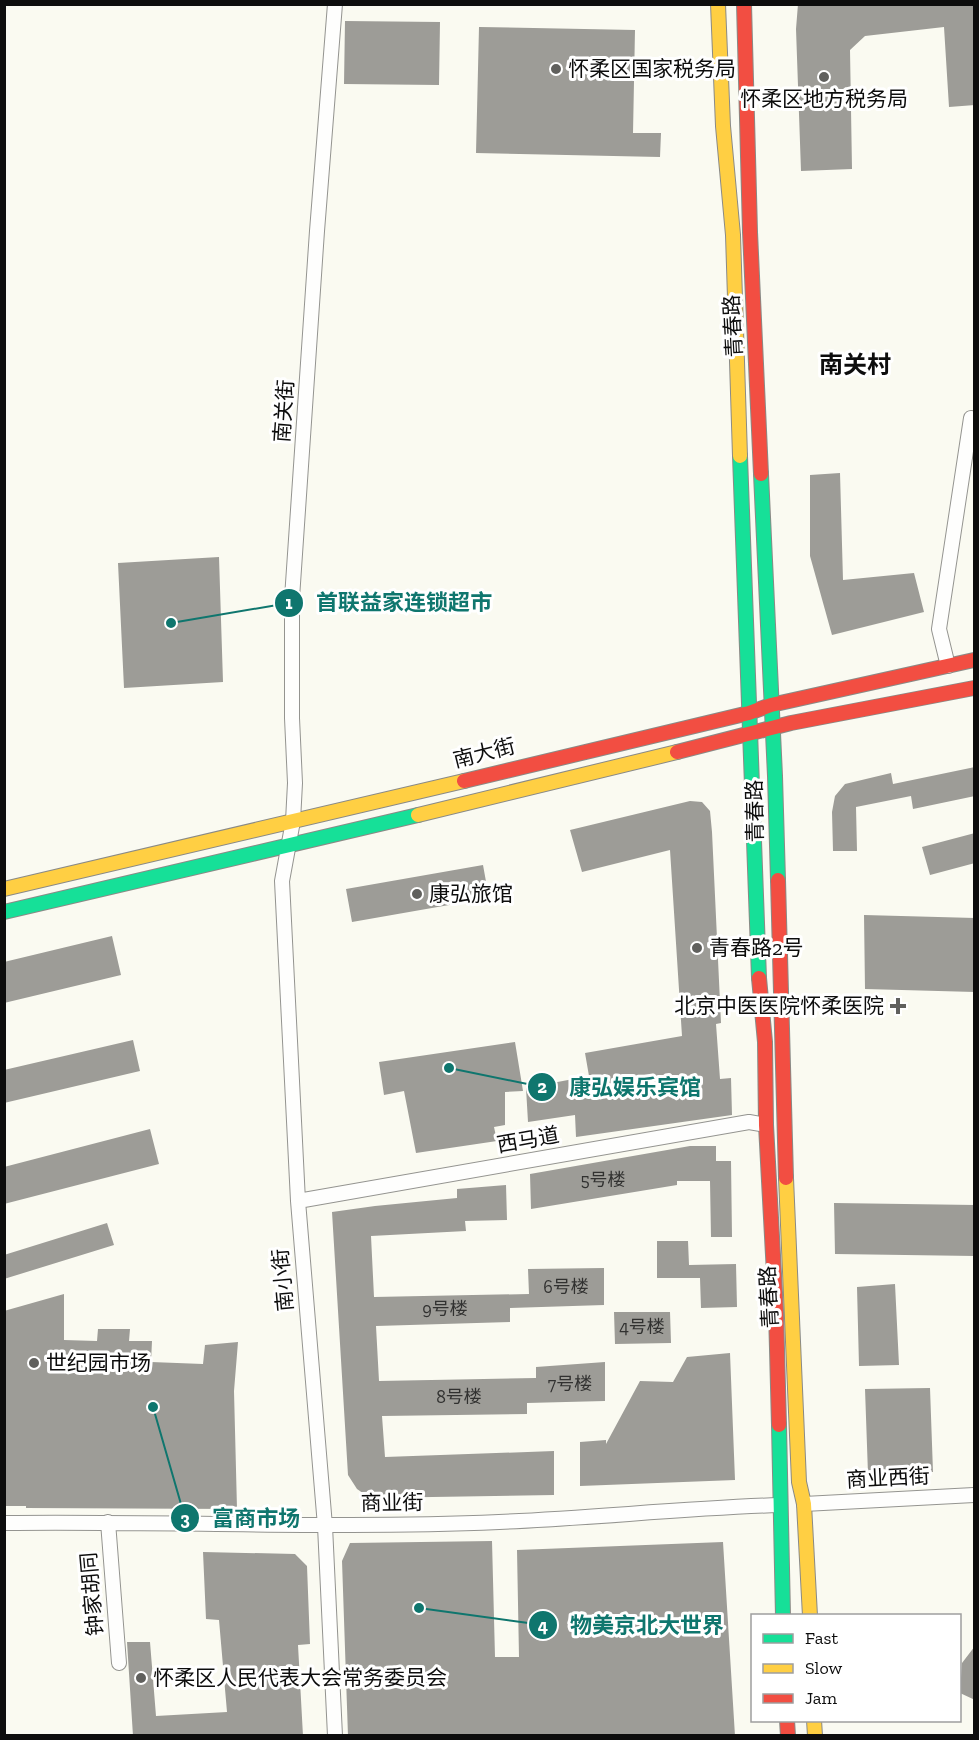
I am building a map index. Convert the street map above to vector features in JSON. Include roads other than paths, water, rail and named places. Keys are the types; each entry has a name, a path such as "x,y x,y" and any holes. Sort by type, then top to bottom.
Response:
{"main road":[{"name":"青春路","path":"718,4 723,126 733,235 757,959 765,1042 766,1125 776,1311 783,1614"},
{"name":"青春路","path":"744,4 750,244 773,728 787,1233 799,1482 804,1504 810,1614"},
{"name":"南大街","path":"4,889 748,713 771,705 975,660"},
{"path":"4,912 583,776 791,723 975,688"}],"street":[{"name":"南关街","path":"293,821 295,783 292,718 292,598 335,4"},
{"path":"948,666 939,629 971,418"},
{"name":"南小街","path":"293,821 282,881 298,1201 325,1526 335,1736"},
{"name":"西马道","path":"298,1201 749,1122 766,1125"},
{"name":"商业西街","path":"804,1504 975,1495"},
{"name":"商业街","path":"4,1523 108,1522 325,1526 499,1522 780,1505"},
{"name":"钟家胡同","path":"108,1522 119,1663"}],"place":[{"name":"怀柔区国家税务局","path":"556,69"},
{"name":"怀柔区地方税务局","path":"824,77"},
{"name":"首联益家连锁超市","path":"171,623"},
{"name":"康弘旅馆","path":"417,894"},
{"name":"青春路2号","path":"697,948"},
{"name":"北京中医医院怀柔医院","path":"898,1006"},
{"name":"康弘娱乐宾馆","path":"449,1068"},
{"name":"世纪园市场","path":"34,1363"},
{"name":"富商市场","path":"153,1407"},
{"name":"物美京北大世界","path":"419,1608"},
{"name":"怀柔区人民代表大会常务委员会","path":"141,1678"}],"district":[{"name":"南关村","path":"855,365"}]}
